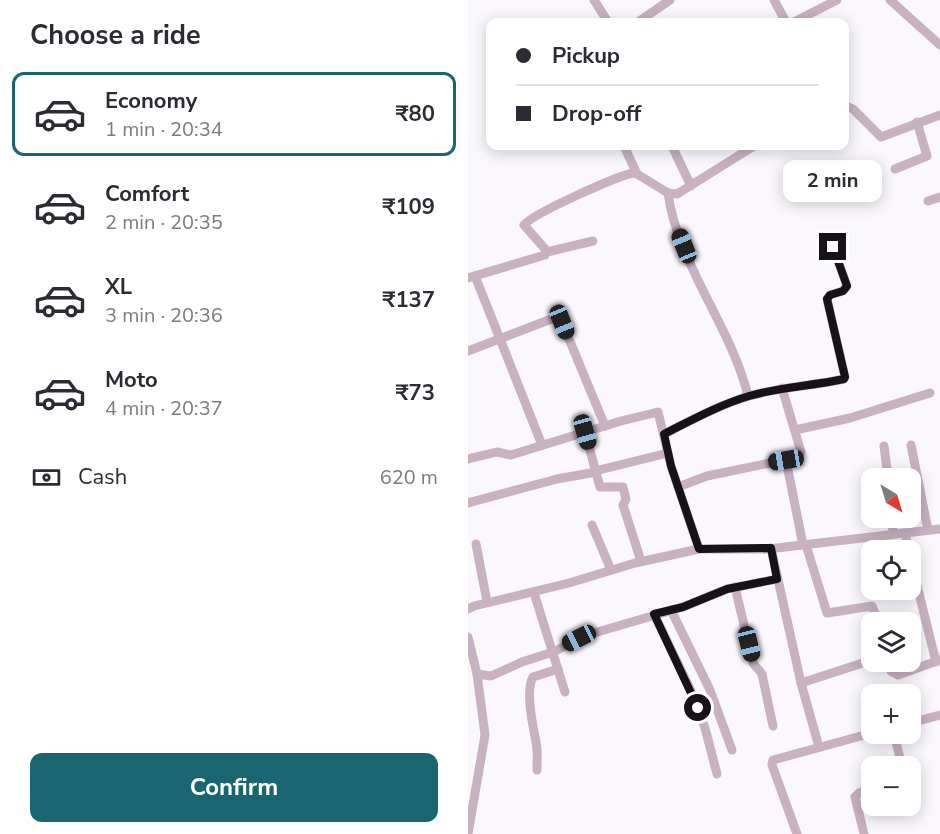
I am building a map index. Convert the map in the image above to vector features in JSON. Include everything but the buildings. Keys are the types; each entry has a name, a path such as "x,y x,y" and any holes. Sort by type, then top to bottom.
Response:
{"street":[{"path":"594,0 605,18"},
{"path":"644,18 670,0"},
{"path":"774,0 784,18"},
{"path":"795,18 837,0"},
{"path":"890,0 940,45"},
{"path":"849,107 881,137 940,115"},
{"path":"896,169 927,156 917,122"},
{"path":"626,150 638,174 668,193 677,194 748,150"},
{"path":"674,150 691,186"},
{"path":"547,252 525,227 526,221 624,176 638,174"},
{"path":"668,193 672,216 679,234 718,322 741,367 748,396"},
{"path":"928,201 940,197"},
{"path":"542,445 472,277 543,256 547,252 593,241"},
{"path":"664,434 709,411 748,396 782,388 843,380 845,377 827,299 828,296 846,288 833,247"},
{"path":"468,351 559,318 605,426"},
{"path":"678,487 707,476 797,458 801,454 782,388"},
{"path":"795,430 850,417 930,393"},
{"path":"468,459 497,452 511,455 655,412 660,414 678,487 699,549"},
{"path":"585,432 601,488 623,487 626,499 623,505 641,561"},
{"path":"911,445 928,530"},
{"path":"884,446 887,468"},
{"path":"468,503 557,479 669,453"},
{"path":"786,460 804,545 827,613 872,606 875,612"},
{"path":"592,525 611,570"},
{"path":"893,528 893,534"},
{"path":"468,609 487,602 534,593 641,561 699,549 771,548 940,529"},
{"path":"905,532 907,540"},
{"path":"476,544 487,602"},
{"path":"771,548 801,683 819,747"},
{"path":"477,674 491,676 522,662 553,652 587,635 671,610 735,587 777,579"},
{"path":"735,587 753,663 762,674 773,726"},
{"path":"534,593 565,692"},
{"path":"921,598 938,661 921,667"},
{"path":"671,610 710,690 732,750"},
{"path":"654,614 692,693 705,728 717,774"},
{"path":"468,638 477,674 485,735 468,834"},
{"path":"801,683 861,664"},
{"path":"537,770 536,740 533,735 530,705 531,681 533,677 558,669"},
{"path":"893,672 898,675 907,672"},
{"path":"921,720 940,715"},
{"path":"797,834 772,762 776,758 861,736"},
{"path":"861,792 855,797 864,834"}],"route":[{"path":"698,708 654,614 683,607 727,589 777,579 771,548 699,549 671,466 664,434 709,411 748,396 792,386 844,379 827,297 843,291 847,286 833,247"}]}
